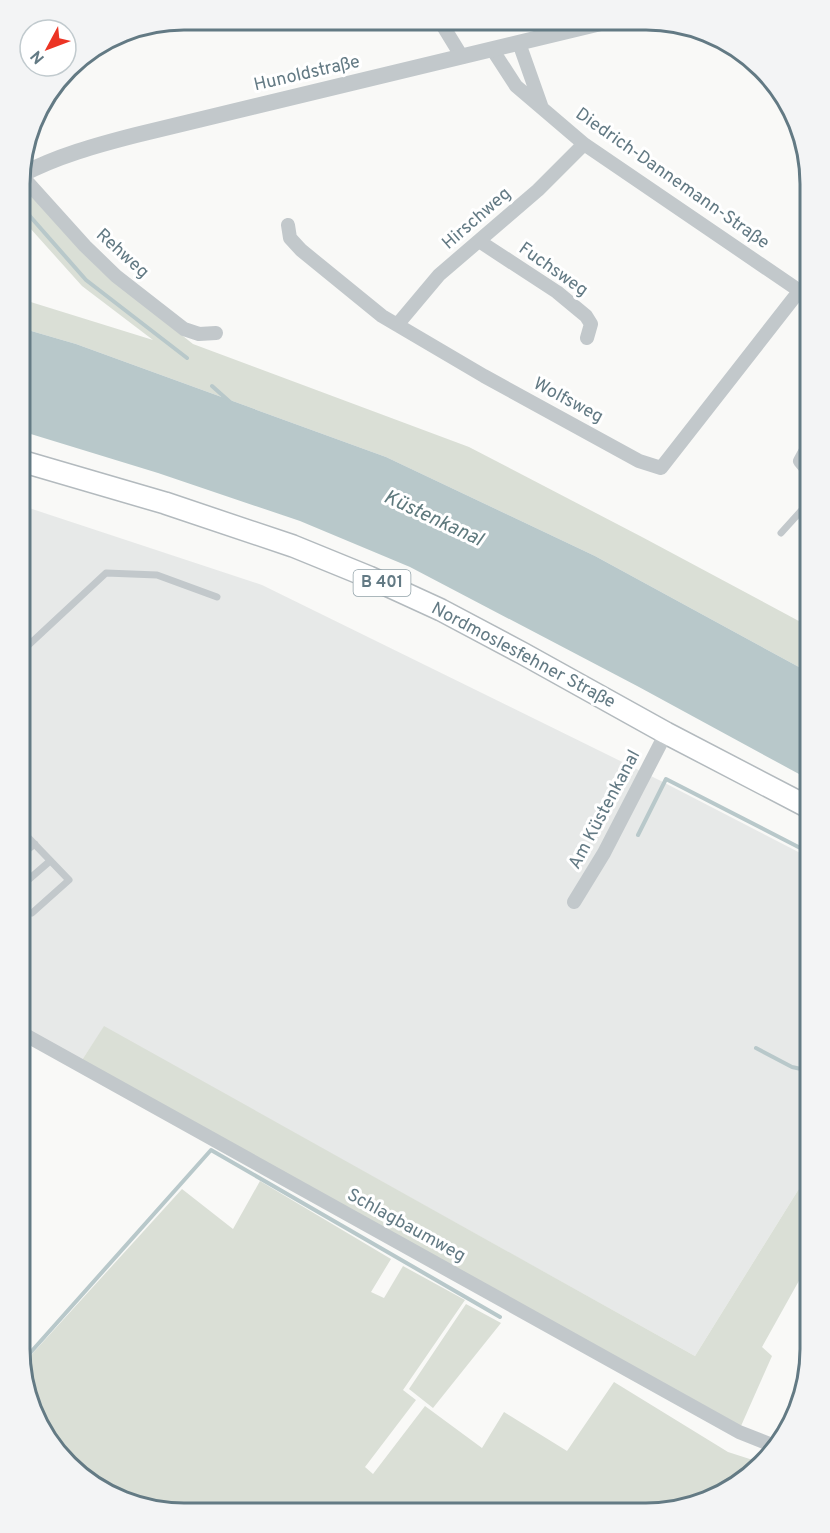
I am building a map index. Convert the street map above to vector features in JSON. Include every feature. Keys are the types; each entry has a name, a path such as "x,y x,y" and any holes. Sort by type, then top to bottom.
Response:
{"main road":[{"name":"Nordmoslesfehner Straße","path":"30,464 165,503 293,546 369,577 441,610 666,733 800,803"}],"street":[{"path":"446,30 462,57"},
{"name":"Hunoldstraße","path":"31,170 43,163 94,146 572,30"},
{"path":"519,43 543,110"},
{"name":"Diedrich-Dannemann-Straße","path":"492,50 516,86 584,144 800,291"},
{"name":"Hirschweg","path":"397,325 439,275 538,190 584,144"},
{"name":"Rehweg","path":"30,185 85,246 116,276 184,328 199,334 216,333"},
{"name":"Wolfsweg","path":"288,225 290,238 308,256 382,316 484,376 639,461 661,468 800,300"},
{"name":"Fuchsweg","path":"479,241 557,292 586,316 591,324 587,338"},
{"name":"Am Küstenkanal","path":"574,902 604,853 666,733"},
{"name":"Schlagbaumweg","path":"30,1038 738,1432 768,1443"}],"lane":[{"path":"782,533 800,512"},
{"path":"30,645 106,573 157,575 217,597"},
{"path":"30,839 69,880 32,913"},
{"path":"30,848 35,844"},
{"path":"30,878 50,861"}],"shaded area":[{"path":"30,192 99,269 193,344 469,447 642,537 800,622 800,668 595,556 386,457 76,344 30,331 30,302 153,340 82,286 30,228"},
{"path":"30,508 262,585 659,780 800,853 800,1187 695,1356 104,1027 82,1060 30,1031"},
{"path":"104,1026 695,1356 800,1187 800,1279 762,1347 772,1356 741,1426 82,1060"},
{"path":"260,1181 391,1259 371,1292 384,1298 403,1266 465,1300 403,1390 416,1400 365,1467 373,1474 425,1406 482,1448 504,1412 567,1451 614,1382 728,1452 753,1460 732,1477 696,1495 666,1502 646,1503 184,1503 144,1498 116,1487 82,1465 56,1435 38,1399 30,1356 182,1189 233,1229"},
{"path":"466,1304 501,1323 433,1408 409,1389"}],"water":[{"name":"Küstenkanal","path":"30,331 76,344 386,457 595,556 800,668 800,775 410,567 300,521 158,473 30,434"}],"waterway":[{"path":"30,216 86,280 187,358"},
{"path":"212,386 230,402"},
{"path":"638,835 666,779 800,848"},
{"path":"756,1048 792,1067 800,1069"},
{"path":"30,1353 211,1150 500,1317"}]}
